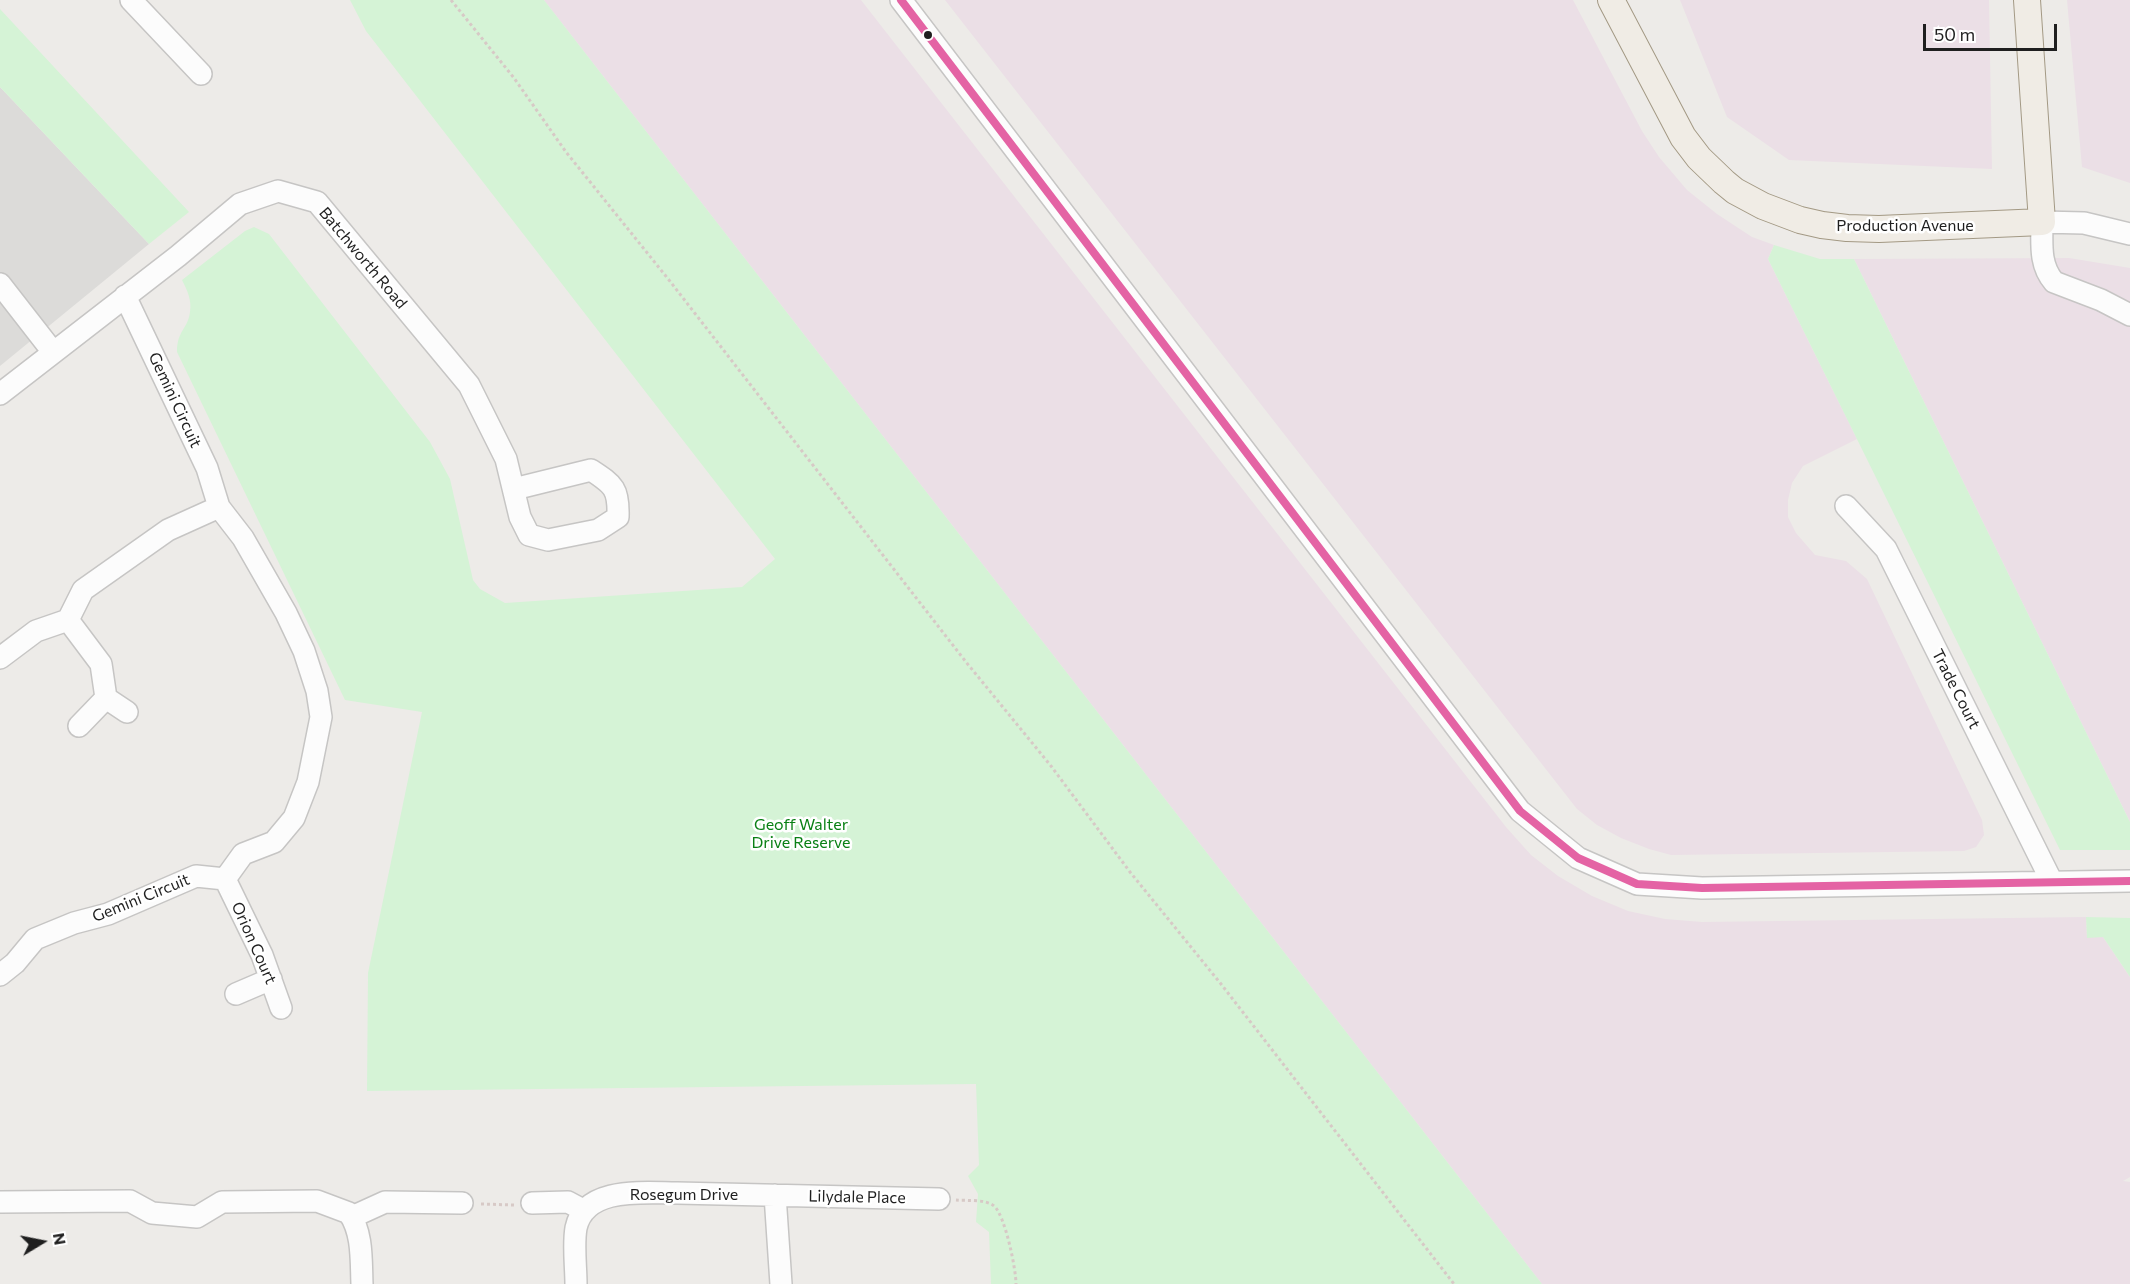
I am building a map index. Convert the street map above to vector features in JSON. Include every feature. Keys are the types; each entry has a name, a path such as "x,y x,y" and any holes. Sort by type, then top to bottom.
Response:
{"main road":[{"name":"Production Avenue","path":"1611,0 1683,137 1699,158 1724,182 1735,191 1763,206 1800,220 1847,228 1879,229 2042,222"},
{"path":"2027,0 2042,222"}],"street":[{"path":"131,0 201,74"},
{"path":"901,0 1520,811 1578,858 1637,884 1702,888 2130,881"},
{"name":"Batchworth Road","path":"0,394 178,256 240,204 278,191 317,202 469,386 506,459 520,517 529,535 548,540 598,530 618,517 618,498 609,482 591,470 514,489"},
{"path":"2042,222 2042,260 2048,275 2054,282 2101,300 2130,315"},
{"name":"Production Avenue","path":"2042,222 2084,223 2130,234"},
{"path":"0,284 53,352"},
{"name":"Gemini Circuit","path":"0,975 15,963 35,939 74,923 108,914 196,876 225,879 243,854 274,842 294,818 308,782 321,717 317,691 307,661 286,613 243,538 219,507 207,468 125,296"},
{"name":"Trade Court","path":"1846,506 1886,549 2052,882"},
{"path":"0,657 36,631 68,620 83,590 168,530 219,507"},
{"path":"68,620 101,664 106,698 127,712"},
{"path":"79,726 106,698"},
{"name":"Orion Court","path":"225,879 262,955 281,1008"},
{"path":"236,994 271,979"},
{"name":"Rosegum Drive","path":"584,1210 603,1198 634,1194 775,1195"},
{"path":"775,1195 781,1284"},
{"name":"Lilydale Place","path":"775,1195 939,1199"},
{"path":"0,1202 130,1200 152,1213 197,1217 222,1202 317,1201 349,1213 352,1217 359,1236 362,1284"},
{"path":"352,1217 385,1202 462,1203"},
{"path":"532,1203 568,1202 584,1210 576,1228 576,1284"}],"path":[{"path":"451,0 514,78 566,152 669,280 966,662 1051,766 1130,872 1221,984 1454,1284"},
{"path":"939,1199 988,1203 995,1207 1003,1223 1014,1262 1016,1284"},
{"path":"462,1203 504,1206 532,1203"}],"shaded area":[{"path":"544,0 861,0 1506,827 1531,855 1558,876 1592,896 1628,911 1665,919 1702,922 2086,917 2087,937 2103,937 2130,977 2130,1177 2123,1181 2130,1182 2130,1284 1542,1284"},
{"path":"945,0 1573,0 1642,131 1659,157 1687,190 1717,214 1752,237 1774,245 1768,259 1857,439 1803,466 1792,483 1788,500 1788,517 1796,533 1815,555 1846,561 1867,579 1982,820 1984,835 1976,847 1964,851 1671,855 1621,838 1597,825 1577,809"},
{"path":"1680,0 1989,0 1992,169 1789,160 1727,117"},
{"path":"2067,0 2130,0 2130,183 2082,167"},
{"path":"0,87 149,244 0,366"},
{"path":"2069,258 2130,268 2130,822 1854,259"}],"green space":[{"name":"Geoff Walter Drive Reserve","path":"350,0 544,0 1542,1284 991,1284 989,1232 976,1222 978,1194 968,1176 979,1165 976,1084 367,1091 368,973 422,712 345,700 177,352 177,345 189,318 190,308 189,295 182,280 245,231 254,227 269,234 430,442 450,479 473,580 480,589 505,603 742,587 775,559 366,31"},
{"path":"0,9 189,212 149,244 0,87"},
{"path":"1774,245 1820,259 1854,259 2130,822 2130,850 2060,850 1768,259"},
{"path":"2086,917 2130,918 2130,977 2103,937 2087,938"}],"transit line":[{"path":"901,0 1520,811 1578,858 1637,884 1702,888 2130,881"}]}
